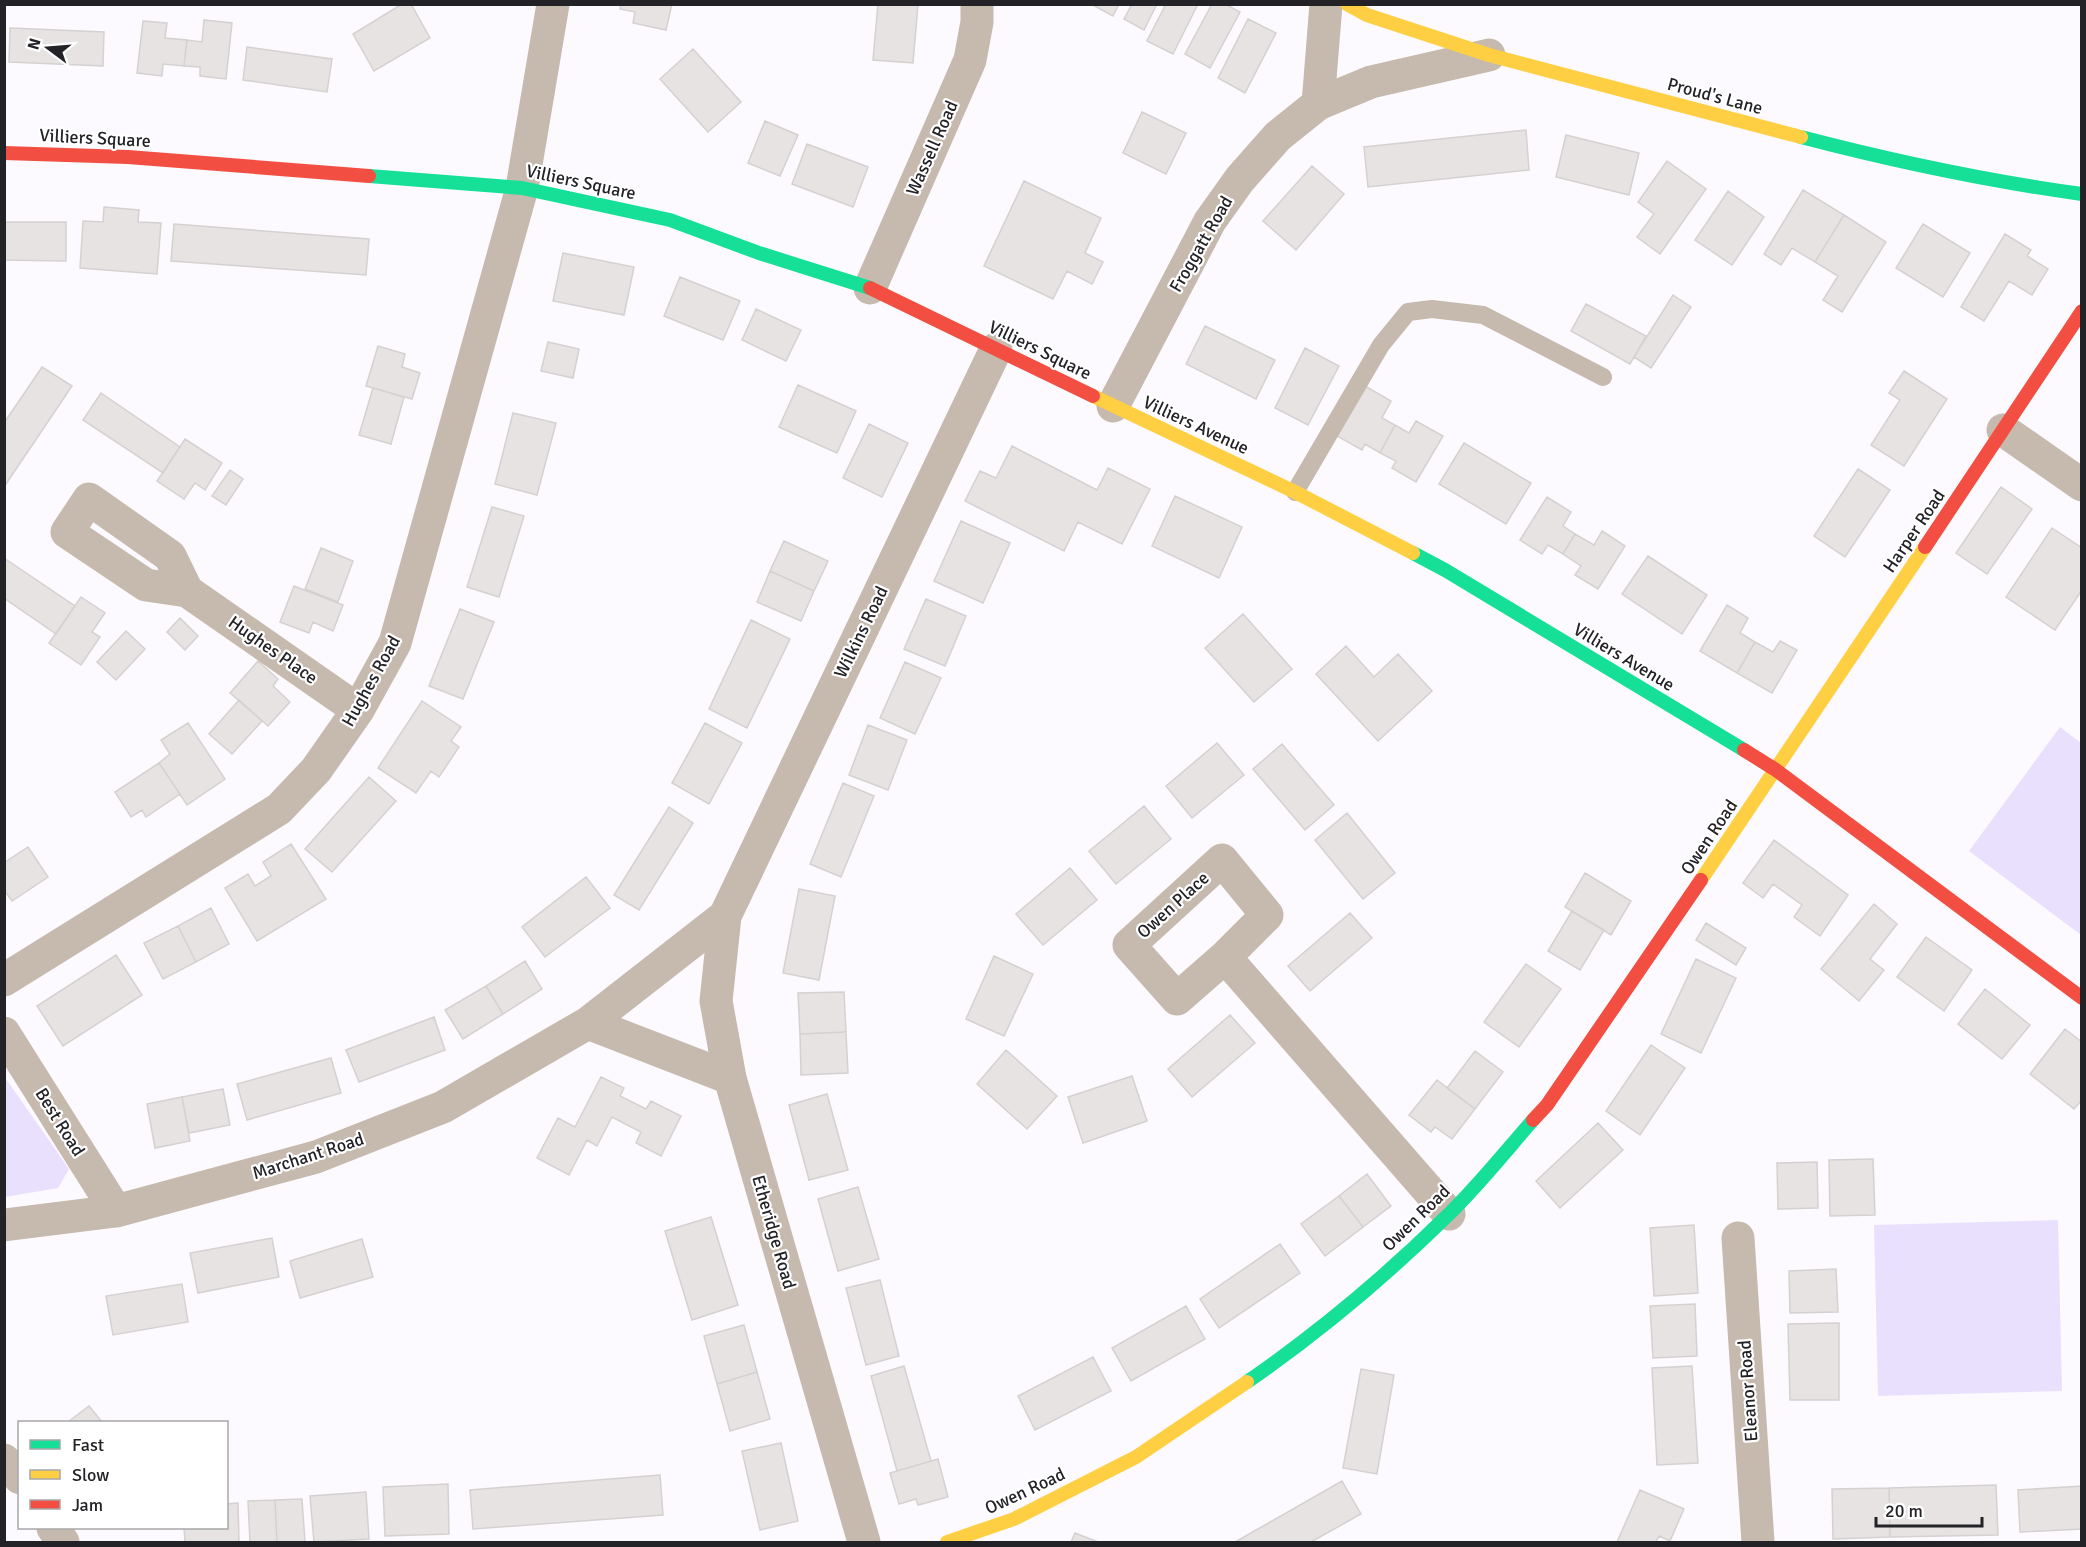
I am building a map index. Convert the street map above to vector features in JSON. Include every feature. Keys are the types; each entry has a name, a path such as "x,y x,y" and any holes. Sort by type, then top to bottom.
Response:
{"street":[{"name":"Hughes Road","path":"4,980 279,809 316,770 358,710 395,643 522,188 553,4"},
{"name":"Wassell Road","path":"870,288 970,60 977,22 977,4"},
{"path":"1318,104 1326,4"},
{"name":"Proud's Lane","path":"1347,4 1367,15 1489,56 1846,149 2008,184 2082,194"},
{"name":"Froggatt Road","path":"1113,406 1210,221 1240,179 1278,136 1318,104 1371,82 1489,56"},
{"name":"Villiers Square","path":"4,153 128,157 522,188 670,219 759,253 870,288 1113,406"},
{"name":"Harper Road","path":"1776,770 2082,311"},
{"name":"Wilkins Road","path":"725,916 996,349"},
{"name":"Villiers Avenue","path":"1113,406 1295,492 1445,570 1776,770 2082,998"},
{"path":"2003,430 2082,485"},
{"name":"Hughes Place","path":"187,591 358,710"},
{"name":"Owen Road","path":"946,1542 1014,1519 1136,1457 1283,1357 1388,1270 1449,1214 1547,1105 1776,770"},
{"name":"Marchant Road","path":"4,1226 116,1211 316,1157 443,1107 588,1023 725,916"},
{"name":"Etheridge Road","path":"725,916 716,1000 730,1078 864,1542"},
{"path":"1225,957 1449,1214"},
{"path":"588,1023 730,1078"},
{"name":"Best Road","path":"4,1033 116,1211"},
{"name":"Eleanor Road","path":"1738,1239 1758,1542"},
{"path":"4,1460 18,1476"},
{"path":"54,1529 63,1542"}],"lane":[{"path":"1295,492 1381,345 1408,312 1432,309 1483,315 1603,377"}],"shaded area":[{"path":"2060,727 2081,743 2081,935 1969,851"},
{"path":"4,1076 69,1169 58,1188 5,1197"},
{"path":"2058,1220 2062,1391 1878,1396 1874,1225"}],"building":[{"path":"402,4 411,4 430,38 374,71 353,34"},
{"path":"621,4 672,4 666,30 633,23 635,12 620,9"},
{"path":"878,4 918,4 913,63 873,60"},
{"path":"1091,4 1119,4 1113,16"},
{"path":"1132,4 1157,4 1144,30 1124,19"},
{"path":"1166,4 1198,4 1173,54 1147,41"},
{"path":"1212,4 1225,4 1240,12 1210,68 1185,54"},
{"path":"1248,19 1276,33 1245,93 1218,78"},
{"path":"204,20 232,23 226,79 200,76 200,67 184,66 187,40 202,42"},
{"path":"143,21 167,23 165,38 187,40 184,66 163,64 162,76 137,73"},
{"path":"10,28 104,32 103,66 9,62"},
{"path":"247,47 332,59 327,92 243,80"},
{"path":"693,49 741,102 708,132 660,79"},
{"path":"1142,112 1186,133 1166,174 1123,153"},
{"path":"765,121 798,135 780,176 748,163"},
{"path":"1526,130 1529,170 1368,187 1364,147"},
{"path":"1566,135 1639,153 1629,195 1556,177"},
{"path":"807,144 868,167 853,207 792,184"},
{"path":"1667,161 1706,189 1660,254 1637,237 1654,214 1638,202"},
{"path":"1312,166 1344,194 1296,250 1263,221"},
{"path":"1024,181 1101,218 1085,253 1103,262 1092,284 1067,271 1053,299 984,266"},
{"path":"1803,190 1844,215 1815,262 1792,248 1781,265 1764,254"},
{"path":"1728,191 1764,217 1732,265 1695,240"},
{"path":"104,207 139,210 138,222 161,223 157,274 80,268 83,221 103,222"},
{"path":"1844,215 1886,242 1842,312 1823,300 1838,276 1815,262"},
{"path":"4,222 66,222 66,261 4,260"},
{"path":"174,224 369,239 366,275 171,261"},
{"path":"1923,224 1970,253 1943,297 1896,268"},
{"path":"2005,234 2031,250 2027,256 2048,269 2032,295 2009,281 1984,321 1961,307"},
{"path":"563,253 634,267 624,315 553,301"},
{"path":"680,277 740,301 723,340 664,316"},
{"path":"1673,295 1691,307 1651,368 1634,357"},
{"path":"1586,304 1646,336 1630,364 1571,331"},
{"path":"756,309 801,330 786,361 742,340"},
{"path":"1205,326 1275,360 1256,399 1186,364"},
{"path":"548,342 579,349 573,378 541,371"},
{"path":"378,346 405,354 402,367 420,373 412,399 366,386"},
{"path":"1305,348 1339,366 1308,425 1275,408"},
{"path":"42,367 72,386 4,487 4,423"},
{"path":"1904,371 1947,399 1904,466 1871,445 1900,400 1889,393"},
{"path":"798,385 856,411 837,453 779,427"},
{"path":"1365,386 1391,401 1382,418 1395,425 1380,453 1365,444 1362,450 1337,436"},
{"path":"373,388 404,397 391,444 359,435"},
{"path":"101,393 180,447 163,473 83,420"},
{"path":"513,413 556,423 537,495 495,484"},
{"path":"1416,421 1443,436 1416,482 1392,468 1396,461 1380,453 1395,425 1409,433"},
{"path":"869,424 908,443 882,497 843,478"},
{"path":"185,439 222,463 205,490 195,483 184,499 157,481"},
{"path":"1464,443 1531,483 1506,524 1439,484"},
{"path":"1012,446 1097,490 1108,468 1150,489 1122,544 1078,522 1064,551 965,501 980,471 996,478"},
{"path":"1858,469 1890,490 1845,557 1814,536"},
{"path":"230,470 243,479 226,505 212,496"},
{"path":"2001,487 2032,509 1987,574 1956,553"},
{"path":"1175,496 1242,527 1219,578 1152,546"},
{"path":"1547,497 1571,512 1563,526 1575,534 1563,554 1548,545 1542,554 1520,540"},
{"path":"492,507 524,516 499,597 467,587"},
{"path":"961,521 1010,543 983,603 934,581"},
{"path":"2052,528 2082,548 2082,590 2055,630 2006,597"},
{"path":"1602,531 1625,546 1598,589 1575,575 1581,566 1563,554 1575,534 1594,545"},
{"path":"784,541 828,561 814,591 770,571"},
{"path":"321,548 353,561 338,602 305,589"},
{"path":"1648,556 1707,595 1682,634 1622,594"},
{"path":"4,558 75,606 56,634 4,598"},
{"path":"770,571 814,591 801,621 757,602"},
{"path":"294,586 343,605 333,631 313,622 309,633 280,622"},
{"path":"81,597 105,613 92,632 100,637 81,665 49,643"},
{"path":"926,599 966,616 945,666 904,649"},
{"path":"1727,605 1748,618 1740,633 1755,642 1737,673 1700,651"},
{"path":"460,609 494,622 463,699 429,686"},
{"path":"1243,614 1292,669 1254,702 1205,648"},
{"path":"180,618 198,636 185,650 167,632"},
{"path":"751,620 790,639 747,728 709,709"},
{"path":"126,631 145,649 116,680 97,662"},
{"path":"1780,641 1797,650 1772,693 1737,673 1755,642 1773,652"},
{"path":"1346,646 1374,677 1398,654 1432,691 1378,741 1316,674"},
{"path":"258,661 278,679 273,686 290,702 268,726 230,693"},
{"path":"905,662 941,678 915,734 880,718"},
{"path":"239,700 262,721 232,754 209,734"},
{"path":"422,701 461,727 451,741 459,747 439,777 431,771 416,793 378,768"},
{"path":"188,723 225,779 187,805 159,763 170,754 161,740"},
{"path":"705,723 742,743 709,804 672,783"},
{"path":"868,725 907,740 888,790 849,775"},
{"path":"1217,743 1244,775 1192,818 1166,786"},
{"path":"1282,744 1334,805 1305,830 1253,769"},
{"path":"159,763 180,794 146,817 142,810 131,817 115,792"},
{"path":"369,777 396,801 332,872 305,849"},
{"path":"843,783 874,796 841,877 810,864"},
{"path":"1144,806 1171,839 1116,884 1089,851"},
{"path":"669,807 693,823 639,910 614,895"},
{"path":"1347,813 1395,873 1363,899 1315,840"},
{"path":"1774,840 1848,895 1820,936 1794,917 1802,905 1773,884 1763,898 1743,883"},
{"path":"291,844 326,899 257,941 225,888 248,874 255,886 271,876 263,862"},
{"path":"28,847 48,877 12,901 4,890 4,863"},
{"path":"1070,868 1097,900 1043,945 1016,914"},
{"path":"1585,873 1631,901 1611,935 1565,907"},
{"path":"586,877 610,908 545,957 522,927"},
{"path":"799,889 835,896 819,980 783,973"},
{"path":"1874,904 1897,924 1870,959 1884,970 1859,1001 1821,969"},
{"path":"211,908 229,944 196,962 178,926"},
{"path":"1572,911 1604,930 1580,970 1548,951"},
{"path":"1350,913 1372,938 1310,991 1288,966"},
{"path":"1706,923 1746,948 1736,965 1696,940"},
{"path":"178,926 196,962 163,979 144,943"},
{"path":"1926,937 1972,970 1944,1011 1897,977"},
{"path":"116,955 142,995 63,1046 37,1006"},
{"path":"994,956 1033,974 1004,1036 966,1019"},
{"path":"1696,959 1736,978 1701,1053 1661,1034"},
{"path":"525,961 542,989 503,1014 486,986"},
{"path":"1526,964 1561,989 1519,1047 1484,1022"},
{"path":"486,986 503,1014 463,1039 445,1010"},
{"path":"1985,989 2030,1025 2002,1059 1958,1024"},
{"path":"844,992 846,1032 800,1034 798,993"},
{"path":"1230,1015 1255,1043 1192,1097 1168,1069"},
{"path":"434,1017 445,1050 359,1082 346,1050"},
{"path":"2065,1029 2082,1042 2082,1100 2074,1109 2030,1074"},
{"path":"846,1032 848,1073 801,1075 800,1034"},
{"path":"1651,1045 1685,1068 1640,1135 1606,1111"},
{"path":"1006,1050 1057,1096 1027,1129 977,1084"},
{"path":"1475,1051 1503,1072 1475,1109 1447,1088"},
{"path":"331,1058 341,1093 247,1120 237,1084"},
{"path":"1132,1076 1147,1121 1083,1143 1068,1097"},
{"path":"601,1077 624,1088 620,1096 646,1109 651,1101 681,1116 661,1156 636,1143 641,1132 612,1117 597,1146 587,1140 569,1175 537,1158 558,1118 575,1127"},
{"path":"1437,1080 1475,1109 1452,1139 1435,1127 1431,1132 1409,1115"},
{"path":"223,1089 230,1125 189,1133 182,1097"},
{"path":"827,1094 848,1170 809,1180 789,1105"},
{"path":"182,1097 190,1141 155,1148 147,1104"},
{"path":"1598,1123 1623,1150 1560,1208 1536,1181"},
{"path":"1873,1159 1875,1215 1830,1216 1829,1160"},
{"path":"1817,1162 1818,1208 1778,1209 1777,1163"},
{"path":"1367,1174 1391,1206 1363,1227 1339,1196"},
{"path":"858,1187 879,1259 838,1271 818,1199"},
{"path":"1339,1196 1363,1227 1325,1256 1301,1224"},
{"path":"711,1217 738,1305 692,1320 665,1231"},
{"path":"1694,1225 1698,1293 1654,1296 1650,1228"},
{"path":"272,1238 279,1277 198,1293 190,1253"},
{"path":"362,1239 373,1277 300,1298 290,1261"},
{"path":"1280,1244 1300,1273 1219,1328 1200,1299"},
{"path":"1836,1269 1838,1312 1790,1313 1789,1271"},
{"path":"880,1280 899,1356 866,1365 846,1288"},
{"path":"182,1284 188,1322 113,1335 106,1296"},
{"path":"1695,1304 1697,1356 1653,1358 1650,1306"},
{"path":"1186,1306 1205,1339 1131,1381 1112,1348"},
{"path":"1839,1323 1839,1400 1790,1400 1788,1324"},
{"path":"744,1325 757,1372 717,1384 704,1336"},
{"path":"1093,1357 1111,1391 1035,1430 1018,1396"},
{"path":"904,1366 931,1461 897,1471 871,1376"},
{"path":"1692,1366 1698,1463 1657,1465 1652,1368"},
{"path":"1361,1369 1394,1375 1377,1474 1343,1468"},
{"path":"757,1372 770,1419 730,1431 717,1384"},
{"path":"89,1406 101,1421 69,1421"},
{"path":"781,1443 798,1521 760,1530 742,1451"},
{"path":"938,1459 948,1497 918,1505 916,1499 899,1504 890,1473"},
{"path":"660,1475 663,1515 473,1529 470,1490"},
{"path":"1342,1481 1361,1514 1311,1542 1235,1542"},
{"path":"448,1484 449,1534 385,1536 383,1487"},
{"path":"1996,1485 1998,1535 1890,1537 1889,1488"},
{"path":"2082,1486 2082,1529 2020,1532 2018,1490"},
{"path":"1889,1488 1890,1537 1833,1539 1832,1489"},
{"path":"1640,1490 1684,1509 1670,1541 1659,1536 1656,1542 1617,1542"},
{"path":"366,1492 369,1539 314,1542 310,1496"},
{"path":"302,1499 305,1542 277,1542 275,1500"},
{"path":"275,1500 277,1542 250,1542 248,1501"},
{"path":"238,1503 239,1542 185,1542 184,1529 228,1529 228,1504"},
{"path":"1075,1533 1098,1542 1071,1542"}],"traffic: fast":[{"path":"1801,137 1940,170 2082,194"},
{"path":"369,176 522,188 670,220 759,253 870,288"},
{"path":"1413,553 1744,750"},
{"path":"1247,1382 1325,1324 1400,1260 1470,1192 1533,1120"}],"traffic: slow":[{"path":"1347,4 1367,15 1489,55 1801,137"},
{"path":"1093,396 1295,492 1413,553"},
{"path":"1701,880 1925,547"},
{"path":"947,1542 1014,1519 1136,1457 1247,1382"}],"traffic: jam":[{"path":"4,153 128,157 369,176"},
{"path":"870,288 1093,396"},
{"path":"1925,547 2082,311"},
{"path":"1744,750 1776,770 2082,998"},
{"path":"1533,1120 1547,1105 1701,880"}]}
